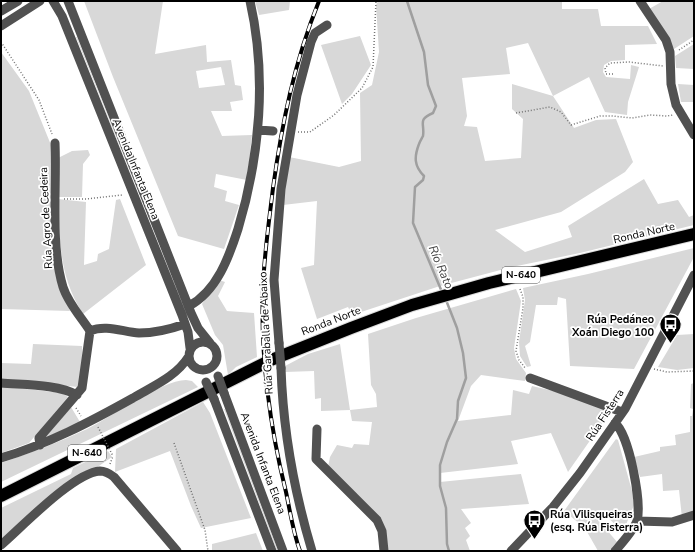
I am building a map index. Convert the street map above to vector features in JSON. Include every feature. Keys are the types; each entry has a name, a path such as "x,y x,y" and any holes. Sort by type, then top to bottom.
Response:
{"highway":[{"name":"Ronda Norte","path":"1,496 271,360 351,328 412,305 489,284 694,234"}],"street":[{"path":"1,11 18,1"},
{"path":"1,26 40,1"},
{"name":"Avenida Infanta Elena","path":"53,1 62,16 185,324 190,352"},
{"name":"Avenida Infanta Elena","path":"68,1 198,328 210,344"},
{"path":"189,306 200,300 219,276 232,248 250,184 258,130 258,48 250,1"},
{"path":"640,1 666,40 670,57 672,84 676,106 694,135"},
{"name":"Rúa Garaballa de Abaixo","path":"312,551 299,510 289,456 282,397 274,280 280,189 292,132 297,95 311,42 315,33 327,25"},
{"path":"258,130 273,131"},
{"name":"Rúa Agro de Cedeira","path":"55,143 55,198 59,265 63,287 73,307 90,331"},
{"name":"Rúa Fisterra","path":"511,551 553,507 580,473 615,423 692,285 694,275"},
{"path":"40,444 39,438 82,388 85,377 90,331 105,328 148,333 174,328 185,324"},
{"path":"1,458 40,444 94,420 174,374 197,368 210,367 216,361 216,351 210,344 200,342 190,352 174,374"},
{"path":"190,352 197,368"},
{"name":"Avenida Infanta Elena","path":"216,361 218,376 283,551"},
{"name":"Avenida Infanta Elena","path":"197,368 214,398 272,551"},
{"path":"530,378 622,412"},
{"path":"1,383 59,389 71,392 74,398"},
{"path":"615,423 622,432 638,490 636,521 615,551"},
{"path":"317,429 316,458 377,520 382,531 384,551"},
{"path":"1,545 61,492 91,473 100,471 114,477 177,551"},
{"path":"636,521 672,522 694,515"}],"path":[{"path":"292,132 310,132 334,115 362,88 373,67 376,1"},
{"path":"670,57 694,40"},
{"path":"1,42 39,100 55,143"},
{"path":"613,74 606,74 605,68 610,63 629,62 671,67"},
{"path":"516,113 550,107 561,112 571,125 600,116 632,118 650,115 667,116 680,112"},
{"path":"55,198 86,199 122,195"},
{"path":"520,289 523,297 523,308 516,351 519,360 527,370 530,378"},
{"path":"647,366 667,372 694,371"},
{"path":"74,398 83,420"},
{"path":"98,427 113,456"},
{"path":"174,443 205,530 208,551"}],"shaded area":[{"path":"84,1 163,1 155,54 206,45 207,62 231,60 235,85 241,86 243,100 230,102 232,111 211,111 222,136 252,135 247,180 216,174 214,187 227,191 225,201 239,205 224,249 178,236 113,77","holes":["221,67 225,85 199,88 196,71"]},
{"path":"255,1 290,1 289,10 259,15"},
{"path":"378,1 562,1 562,9 598,9 601,26 648,26 657,44 625,45 625,60 611,61 604,65 603,72 606,77 630,79 631,65 639,67 628,102 627,115 605,112 589,77 553,96 574,128 596,120 616,119 633,162 625,172 561,212 495,230 525,252 572,237 568,226 644,179 658,204 678,200 689,217 694,215 694,225 580,253 512,267 440,286 352,315 348,307 317,319 301,268 314,265 317,201 283,205 289,157 339,167 361,161 360,93 372,85 379,52 376,5","holes":["528,43 553,96 512,84 512,109 523,119 521,158 485,161 477,127 464,126 467,116 462,78 510,74 506,48"]},
{"path":"663,1 694,1 694,36 674,49 649,9"},
{"path":"360,36 371,65 352,94 342,104 321,45"},
{"path":"76,37 77,37 139,195"},
{"path":"694,44 694,69 676,68 675,56"},
{"path":"1,52 29,91 51,145 50,200 53,251 62,290 70,311 1,309"},
{"path":"678,84 694,85 694,102 681,102"},
{"path":"88,150 90,155 83,164 82,197 58,197 58,158 72,151"},
{"path":"58,199 86,202 84,265 97,261 98,254 109,249 116,200 120,199 146,265 83,314 75,300 65,273 60,245"},
{"path":"694,248 694,257 634,369 570,366 566,299 558,297 557,305 536,305 530,342 525,346 531,366 527,367 520,356 519,342 525,300 523,288"},
{"path":"219,280 225,282 218,296 227,311 254,313 257,357 236,367 228,375 223,345 215,335 202,304"},
{"path":"516,289 521,301 514,348 516,359 526,373 525,381 481,375 471,386 458,421 511,415 513,390 529,394 532,386 558,392 612,409 568,472 551,433 511,441 518,464 440,473 440,482 521,474 529,504 461,509 471,523 465,528 470,536 466,540 470,551 387,551 384,526 328,467 330,457 337,445 352,448 354,444 369,445 372,422 352,421 350,410 377,407 376,394 371,385 368,334 416,318"},
{"path":"694,334 694,368 677,370 658,367 677,335"},
{"path":"33,344 82,346 83,364 78,387 1,379 1,363 31,364"},
{"path":"340,344 350,410 321,411 321,398 315,399 314,371 285,372 285,366 308,354"},
{"path":"186,380 192,381 198,387 1,482 1,463 76,434 163,386"},
{"path":"694,383 694,513 682,518 679,490 663,491 662,474 640,477 634,457 660,451 660,447 676,445 675,435 690,432 690,416 692,416 693,409 690,408 691,384"},
{"path":"1,386 62,393 68,397 29,443 1,453"},
{"path":"203,402 210,413 251,518 201,528 170,451 115,472 116,449"},
{"path":"71,407 80,422 45,438"},
{"path":"225,409 278,551 277,551"},
{"path":"616,439 618,440 632,491 634,505 623,532 602,512 596,517 617,542 609,551 598,551 582,523 580,524 564,511"},
{"path":"108,451 112,457 29,514 1,539 1,508 71,474 73,468"},
{"path":"256,533 263,551 212,551 212,544"}],"waterway":[{"name":"Río Rato","path":"407,1 424,52 428,85 436,106 433,113 428,115 423,120 423,136 416,153 418,169 424,176 423,180 415,187 413,223 442,292"},
{"name":"Río Rato","path":"446,300 457,328 463,353 466,378 458,401 457,419 447,442 440,465 440,486 446,508 447,544 449,551"}],"railway":[{"path":"300,551 295,536 280,468 271,417 267,391 262,313 266,251 280,140 296,70 310,24 319,1"}],"place":[{"name":"Rúa Pedáneo Xoán Diego 100","path":"670,344"},
{"name":"Rúa Vilisqueiras (esq. Rúa Fisterra)","path":"534,540"}]}
